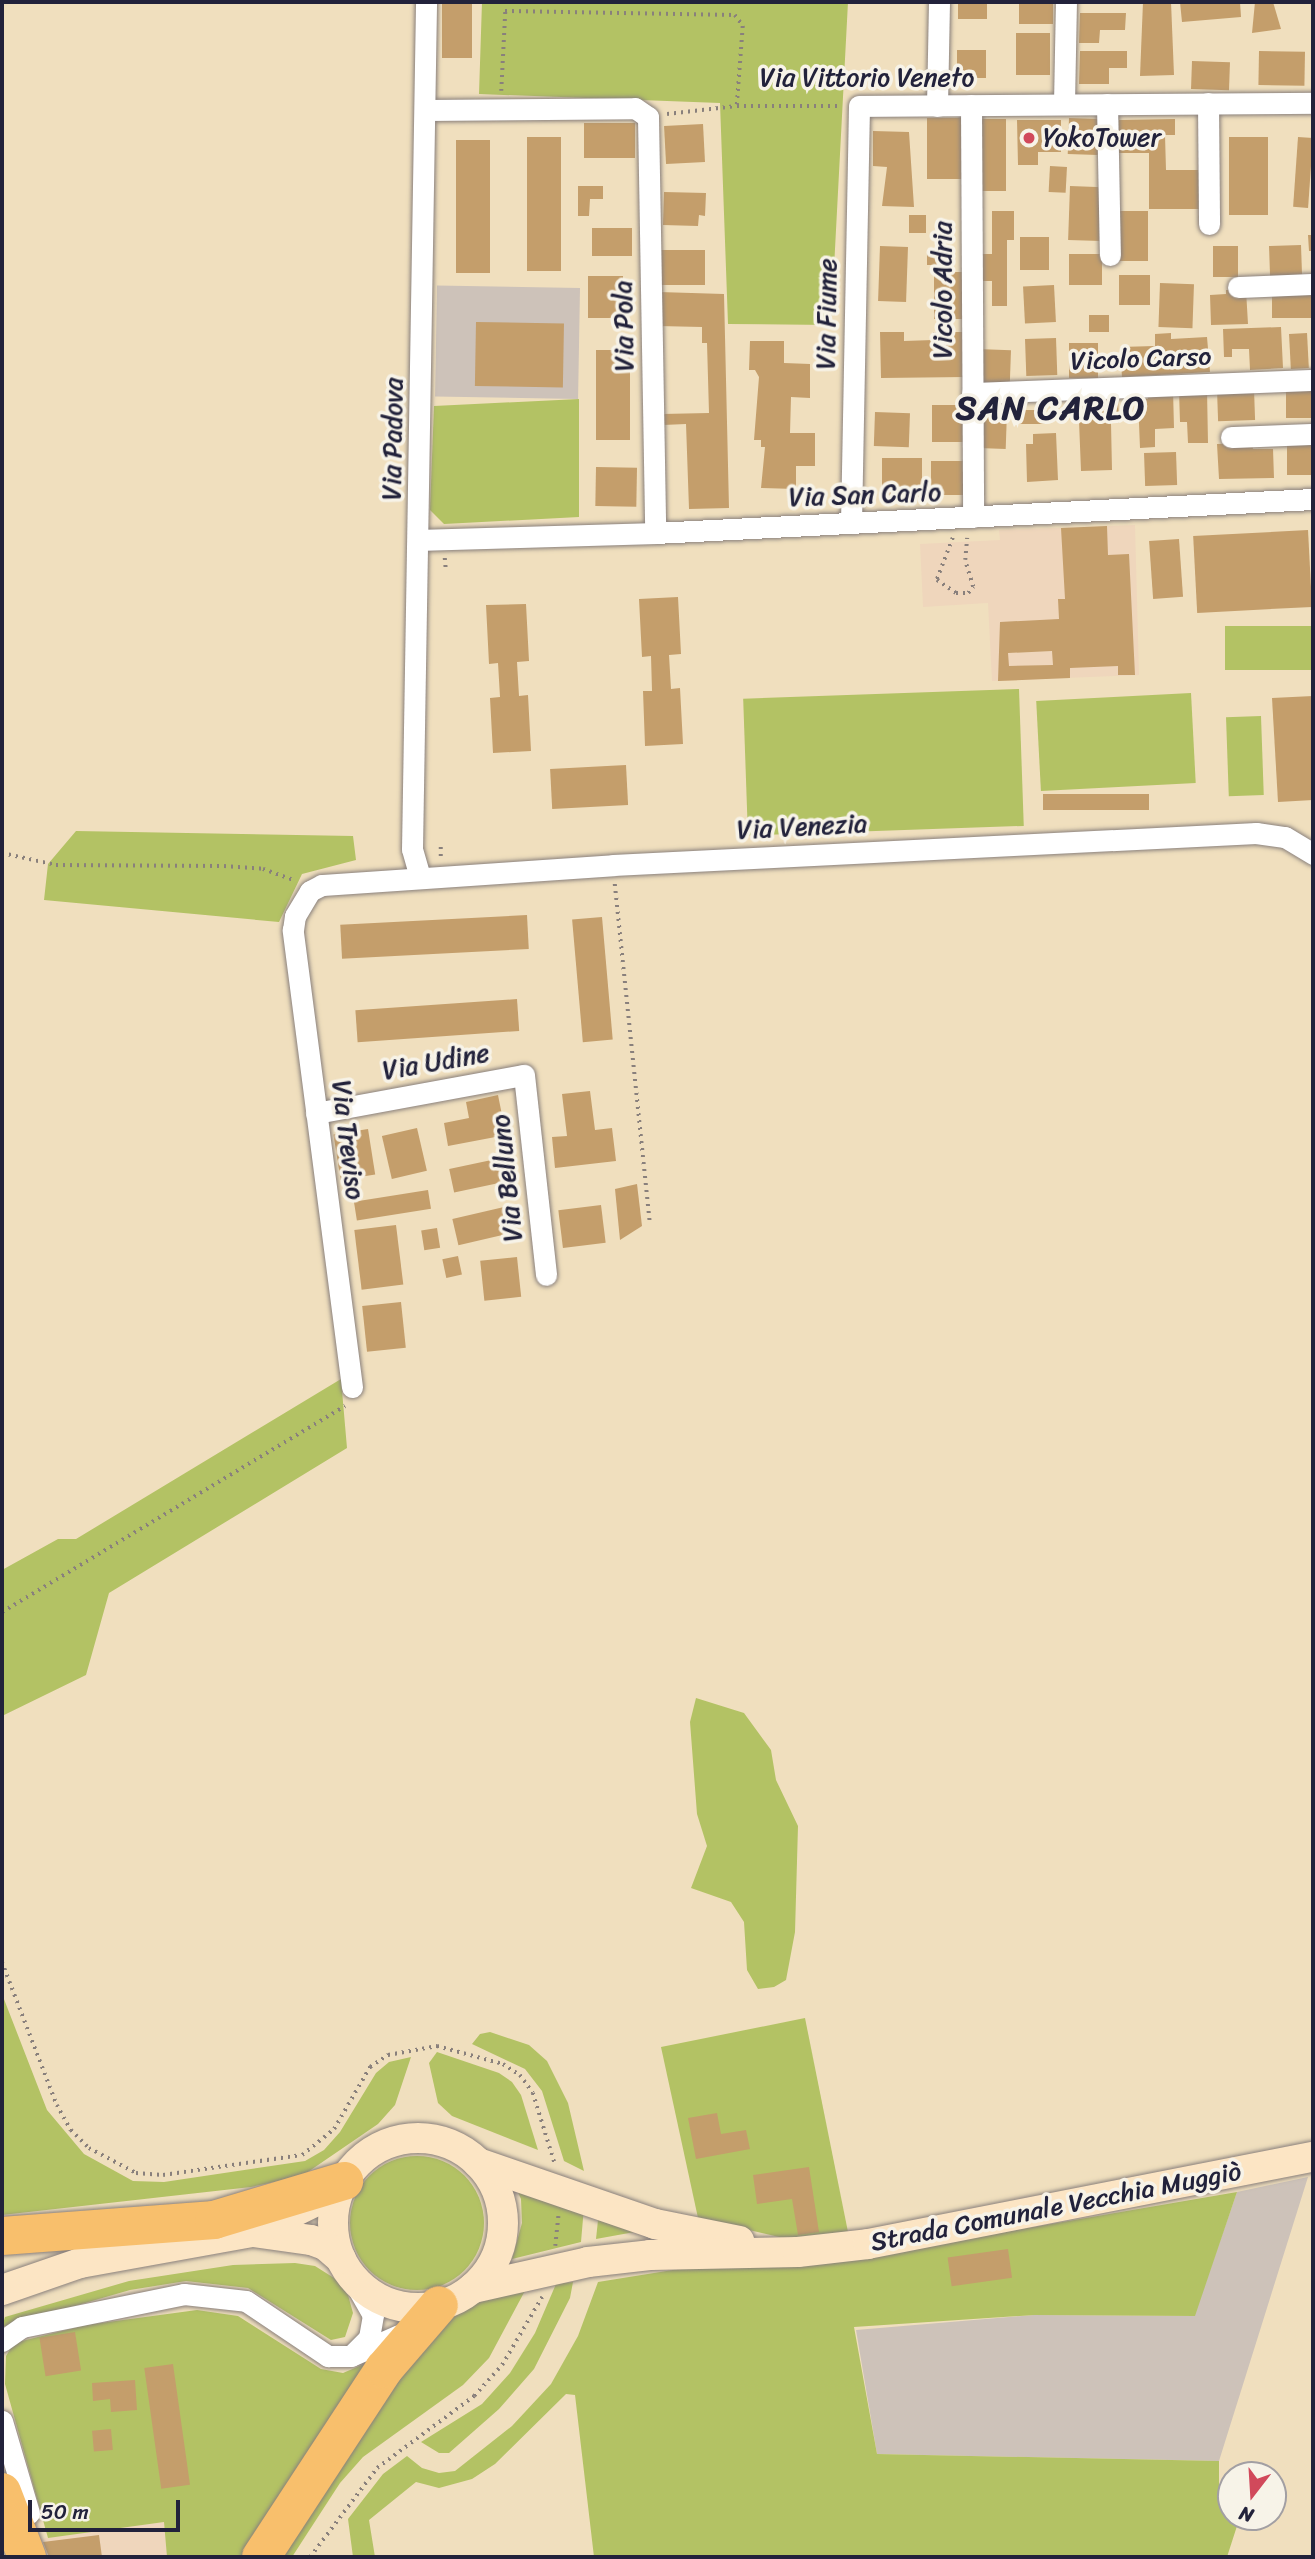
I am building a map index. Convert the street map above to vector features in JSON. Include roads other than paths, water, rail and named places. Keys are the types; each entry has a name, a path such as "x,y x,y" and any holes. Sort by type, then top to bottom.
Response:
{"highway":[{"path":"2,2236 214,2220 344,2181"},
{"path":"261,2557 384,2370 439,2305"},
{"path":"2,2492 31,2545"}],"main road":[{"path":"2,2290 80,2263 253,2232 305,2211 344,2181 367,2155 399,2140 442,2141 478,2163 493,2184 503,2220 496,2257 473,2288 439,2305 396,2305 370,2293 345,2266 311,2240 253,2232"},
{"name":"Strada Comunale Vecchia Muggiò","path":"473,2288 588,2262 650,2255 798,2252 868,2244 1313,2157"},
{"name":"Strada Comunale Vecchia Muggiò","path":"478,2163 655,2224 798,2252"},
{"path":"344,2181 333,2220 345,2266"}],"street":[{"name":"Via Padova","path":"420,877 412,849 426,2"},
{"path":"937,106 939,2"},
{"path":"1064,104 1066,2"},
{"path":"1208,103 1209,224"},
{"name":"Via Vittorio Veneto","path":"859,106 1313,103"},
{"path":"1107,104 1110,255"},
{"name":"Vicolo Adria","path":"963,518 972,393 971,105"},
{"name":"Via Fiume","path":"851,523 859,106"},
{"name":"Via Pola","path":"426,110 500,107 635,108 648,117 655,533"},
{"path":"1238,287 1313,284"},
{"name":"Vicolo Carso","path":"972,393 1313,380"},
{"path":"1231,437 1313,434"},
{"name":"Via San Carlo","path":"419,540 655,533 1313,499"},
{"name":"Via Venezia","path":"306,896 322,885 420,877 1256,833 1285,837 1311,854"},
{"name":"Via Treviso","path":"306,896 293,929 352,1387"},
{"name":"Via Udine","path":"316,1113 524,1075"},
{"name":"Via Belluno","path":"524,1075 546,1275"},
{"path":"345,2266 373,2315 369,2338 351,2357"},
{"path":"2,2341 22,2327 131,2302 184,2294 229,2296 265,2311 313,2349 328,2356 351,2357 397,2337 439,2305"},
{"path":"2,2421 31,2545"}],"place":[{"name":"YokoTower","path":"1029,138"}],"district":[{"name":"SAN CARLO","path":"1051,409"}]}
